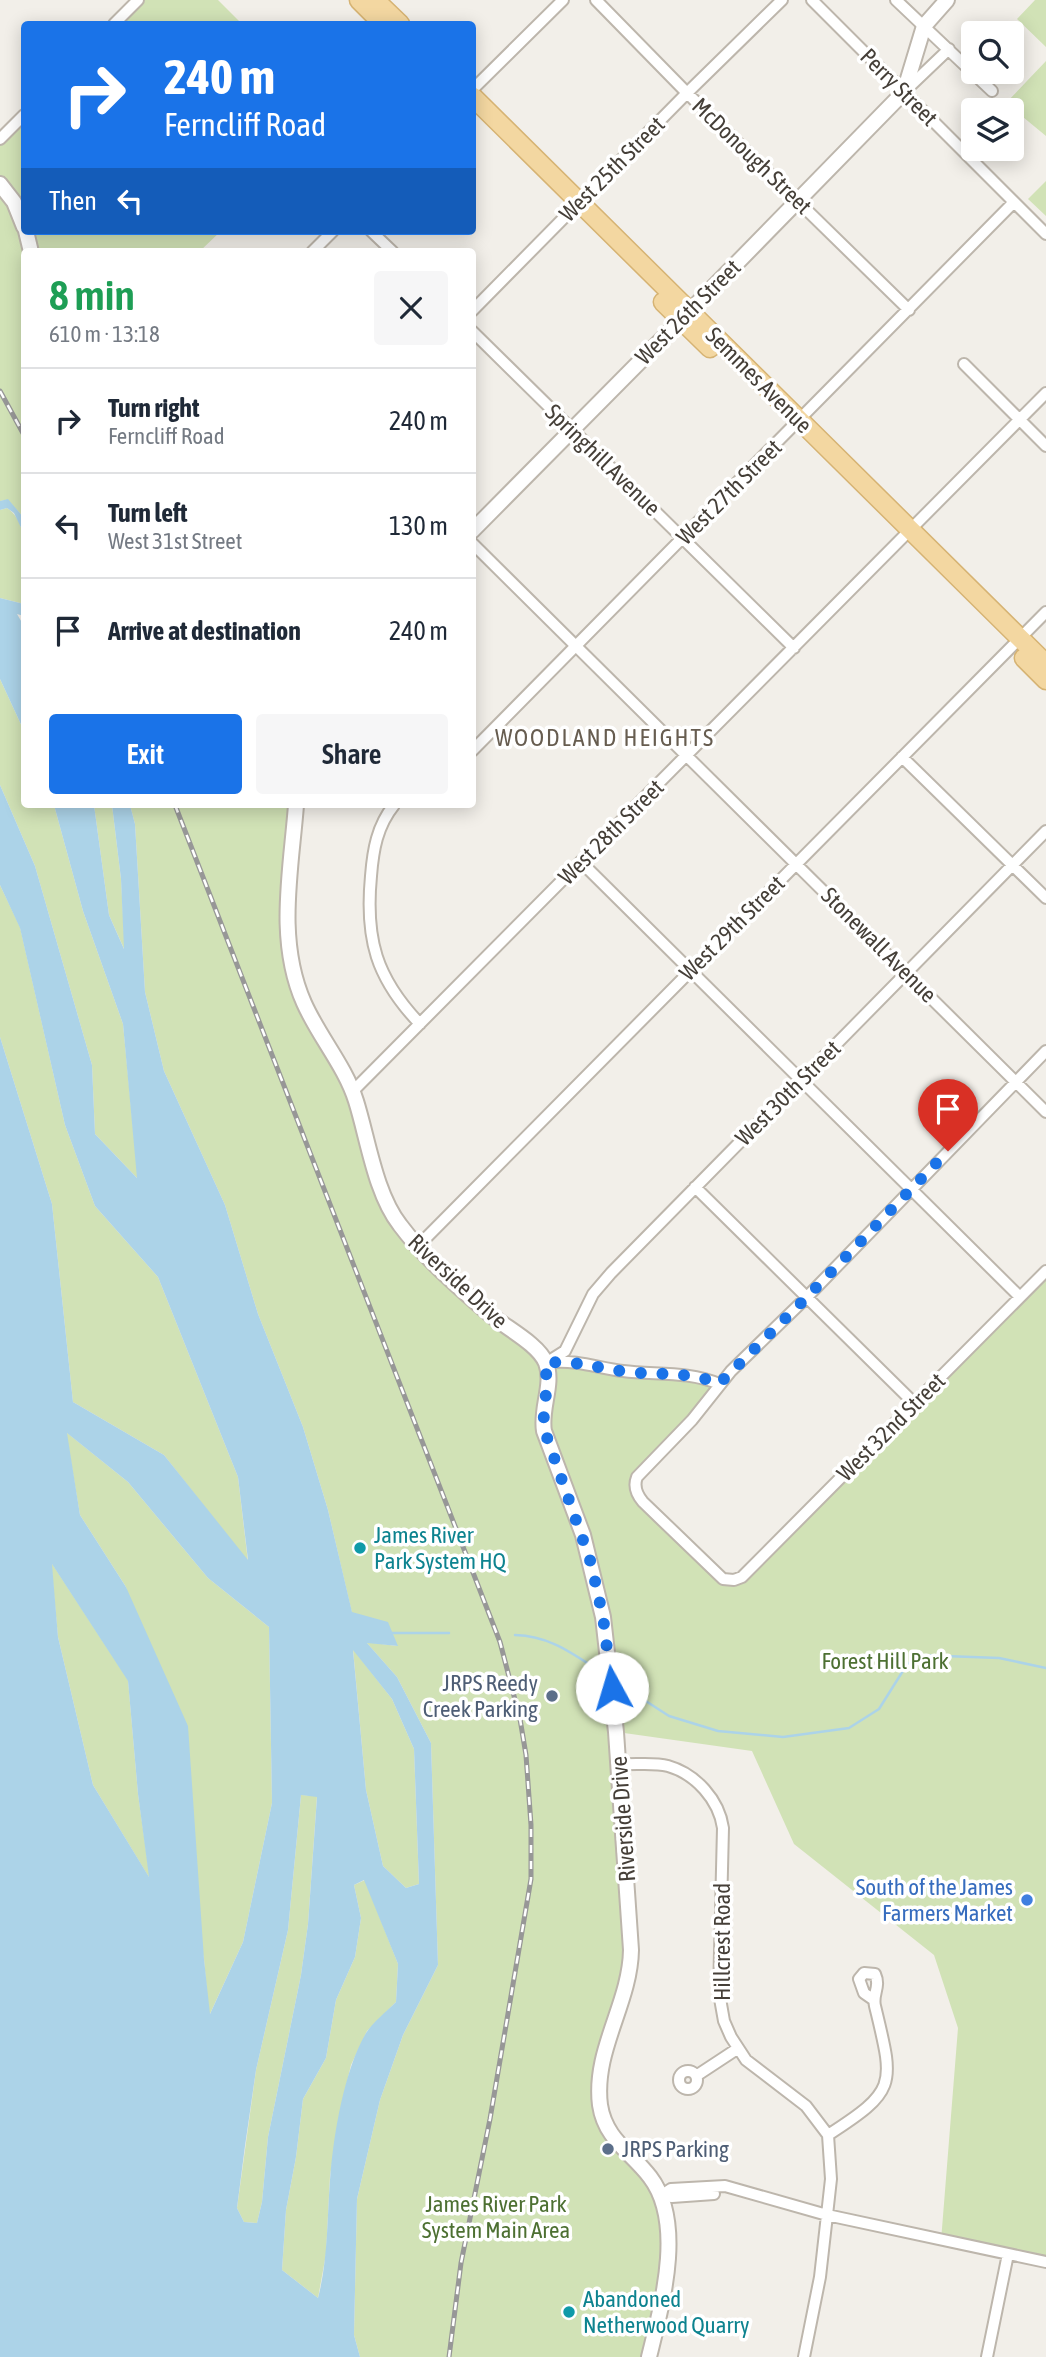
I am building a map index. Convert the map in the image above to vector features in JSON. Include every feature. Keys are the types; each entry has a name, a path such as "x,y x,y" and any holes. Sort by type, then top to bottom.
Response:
{"main road":[{"path":"359,0 380,21"},
{"path":"376,0 397,21"},
{"name":"Semmes Avenue","path":"476,100 575,206 1015,642 1046,680"},
{"name":"Semmes Avenue","path":"476,117 575,206"},
{"name":"Semmes Avenue","path":"1015,642 1046,664"}],"street":[{"path":"476,86 563,0"},
{"name":"McDonough Street","path":"596,0 909,310"},
{"name":"West 25th Street","path":"476,306 782,0"},
{"name":"Perry Street","path":"812,0 1046,234"},
{"path":"896,0 992,91"},
{"path":"924,26 947,0"},
{"path":"117,21 133,2"},
{"name":"West 26th Street","path":"904,92 924,26"},
{"name":"West 26th Street","path":"476,527 949,49"},
{"path":"0,139 21,118"},
{"path":"0,184 14,202 21,219"},
{"name":"West 27th Street","path":"476,747 1014,202"},
{"path":"316,248 329,235"},
{"path":"375,235 389,248"},
{"name":"Springhill Avenue","path":"476,335 794,648"},
{"path":"964,364 1046,446"},
{"name":"West 28th Street","path":"353,1091 1046,393"},
{"name":"Stonewall Avenue","path":"476,547 1046,1112"},
{"name":"West 29th Street","path":"418,1246 1046,612"},
{"path":"902,757 1046,898"},
{"name":"Riverside Drive","path":"296,808 287,921 289,962 308,1013 353,1091 394,1217 418,1246 485,1310 537,1351 545,1363 547,1382 543,1426 583,1535 597,1590 608,1645 631,1931 631,1970 604,2054 600,2102 604,2124 610,2135 649,2176 662,2195 668,2222 670,2240 649,2357"},
{"path":"392,808 381,827 374,847 369,903 370,929 383,976 404,1008 420,1024"},
{"name":"West 30th Street","path":"545,1363 565,1351 600,1285 1046,831"},
{"path":"582,862 1020,1297"},
{"path":"545,1363 570,1362 647,1374 694,1376 719,1384 1046,1051"},
{"path":"695,1186 915,1404"},
{"name":"West 32nd Street","path":"719,1384 692,1420 639,1474 635,1485 640,1498 653,1512 723,1579 734,1580 746,1573 1046,1271"},
{"name":"Hillcrest Road","path":"619,1764 660,1765 677,1770 706,1791 716,1804 723,1828 719,1993 724,2021 737,2049 746,2060 806,2106 828,2135"},
{"path":"804,2357 820,2277 831,2179 828,2135 874,2103 887,2079 888,2060 874,2000"},
{"path":"696,2076 737,2049"},
{"path":"662,2195 672,2197 737,2190 827,2215 1046,2262"},
{"path":"987,2357 1008,2254"}],"green space":[{"path":"138,0 218,0 239,21 117,21"},
{"path":"1035,0 1046,0 1046,47 1024,26 1024,21 1017,19"},
{"path":"1046,61 1046,136 1024,118 1024,98 1011,98"},
{"path":"21,118 21,235 217,235 203,248 21,248 21,515 8,500 0,501 0,139"},
{"path":"1046,181 1046,216 1028,199"},
{"path":"7,508 21,526 21,603 0,598 0,510"},
{"path":"0,679 21,724 21,808 55,808 83,911 123,1024 138,1179 95,1134 92,1065 35,866 0,785"},
{"path":"94,808 112,808 121,879 125,951 109,915"},
{"path":"131,808 296,808 289,962 342,1069 394,1217 540,1355 719,1384 639,1474 636,1490 722,1577 734,1580 1046,1272 1046,2262 941,2241 958,2028 934,1955 794,1844 752,1751 617,1732 631,1931 600,2102 668,2222 649,2357 360,2357 354,2335 357,2199 380,2100 403,2035 438,1965 431,1743 397,1677 366,1642 397,1646 392,1633 352,1613 328,1510 303,1427 258,1314 225,1205 164,1071 145,992 135,824"},
{"path":"0,885 20,927 65,1125 95,1206 158,1277 238,1477 248,1562 164,1455 73,1402 52,1204 0,1037"},
{"path":"66,1432 128,1482 208,1578 269,1627 272,1803 243,1942 209,2016 204,1959 126,1587 80,1515"},
{"path":"51,1562 128,1680 138,1794 150,1879 93,1785 58,1637"},
{"path":"353,1649 392,1699 414,1749 419,1884 406,1888 383,1866 366,1790"},
{"path":"301,1795 317,1796 308,1924 301,1975 268,2137 262,2202 257,2223 244,2222 237,2208 256,2070 288,1930"},
{"path":"365,1880 398,1964 396,2002 367,2031 351,2065 330,2176 326,2254 318,2298 282,2270 286,2210 303,2099 326,2058 336,2000 355,1957 361,1918 354,1885"}],"water":[{"path":"8,499 21,514 21,528 14,513 7,508 0,510 0,501"},
{"path":"0,598 21,603 21,615 17,614 21,621 21,724 0,679"},
{"path":"0,785 35,866 92,1065 95,1134 137,1178 123,1024 83,911 55,808 94,808 109,915 124,949 121,879 112,808 131,808 135,824 145,992 164,1071 225,1205 258,1314 303,1427 328,1510 352,1612 388,1622 398,1646 367,1643 397,1677 431,1743 438,1965 403,2035 380,2100 357,2199 354,2335 360,2357 0,2357 0,1037 52,1204 73,1402 164,1455 248,1560 238,1477 158,1277 95,1206 65,1125 20,928 0,885","holes":["67,1433 128,1482 208,1578 269,1627 272,1803 243,1942 210,2014 188,1726 126,1587 80,1515","52,1564 128,1681 149,1877 93,1785 58,1637","353,1650 392,1699 414,1749 419,1884 406,1888 383,1866 366,1790","301,1795 317,1797 308,1924 301,1975 268,2137 262,2202 257,2223 244,2222 237,2208 256,2070 288,1930","364,1880 398,1964 396,2002 366,2033 346,2084 334,2144 325,2254 318,2298 282,2270 286,2210 303,2099 326,2058 336,2000 355,1957 361,1918 354,1885"]}],"waterway":[{"path":"392,1633 449,1633"},
{"path":"515,1635 548,1641 595,1668"},
{"path":"624,1687 669,1716 718,1731 783,1737 849,1728 879,1709 906,1666 918,1655 999,1658 1046,1668"}],"railway":[{"path":"0,391 21,430"},
{"path":"176,808 500,1642 520,1719 526,1755 531,1825 531,1879 490,2119 461,2263 449,2357"}],"place":[{"name":"James River Park System HQ","path":"360,1548"},
{"name":"JRPS Reedy Creek Parking","path":"552,1696"},
{"name":"South of the James Farmers Market","path":"1027,1900"},
{"name":"JRPS Parking","path":"608,2149"},
{"name":"Abandoned Netherwood Quarry","path":"569,2312"}],"district":[{"name":"WOODLAND HEIGHTS","path":"605,737"}],"route":[{"path":"612,1688 608,1645 591,1563 543,1426 542,1413 547,1382 545,1363 563,1361 620,1371 694,1376 719,1384 948,1151"}],"park label":[{"name":"Forest Hill Park","path":"885,1661"},
{"name":"James River Park System Main Area","path":"496,2217"}]}
